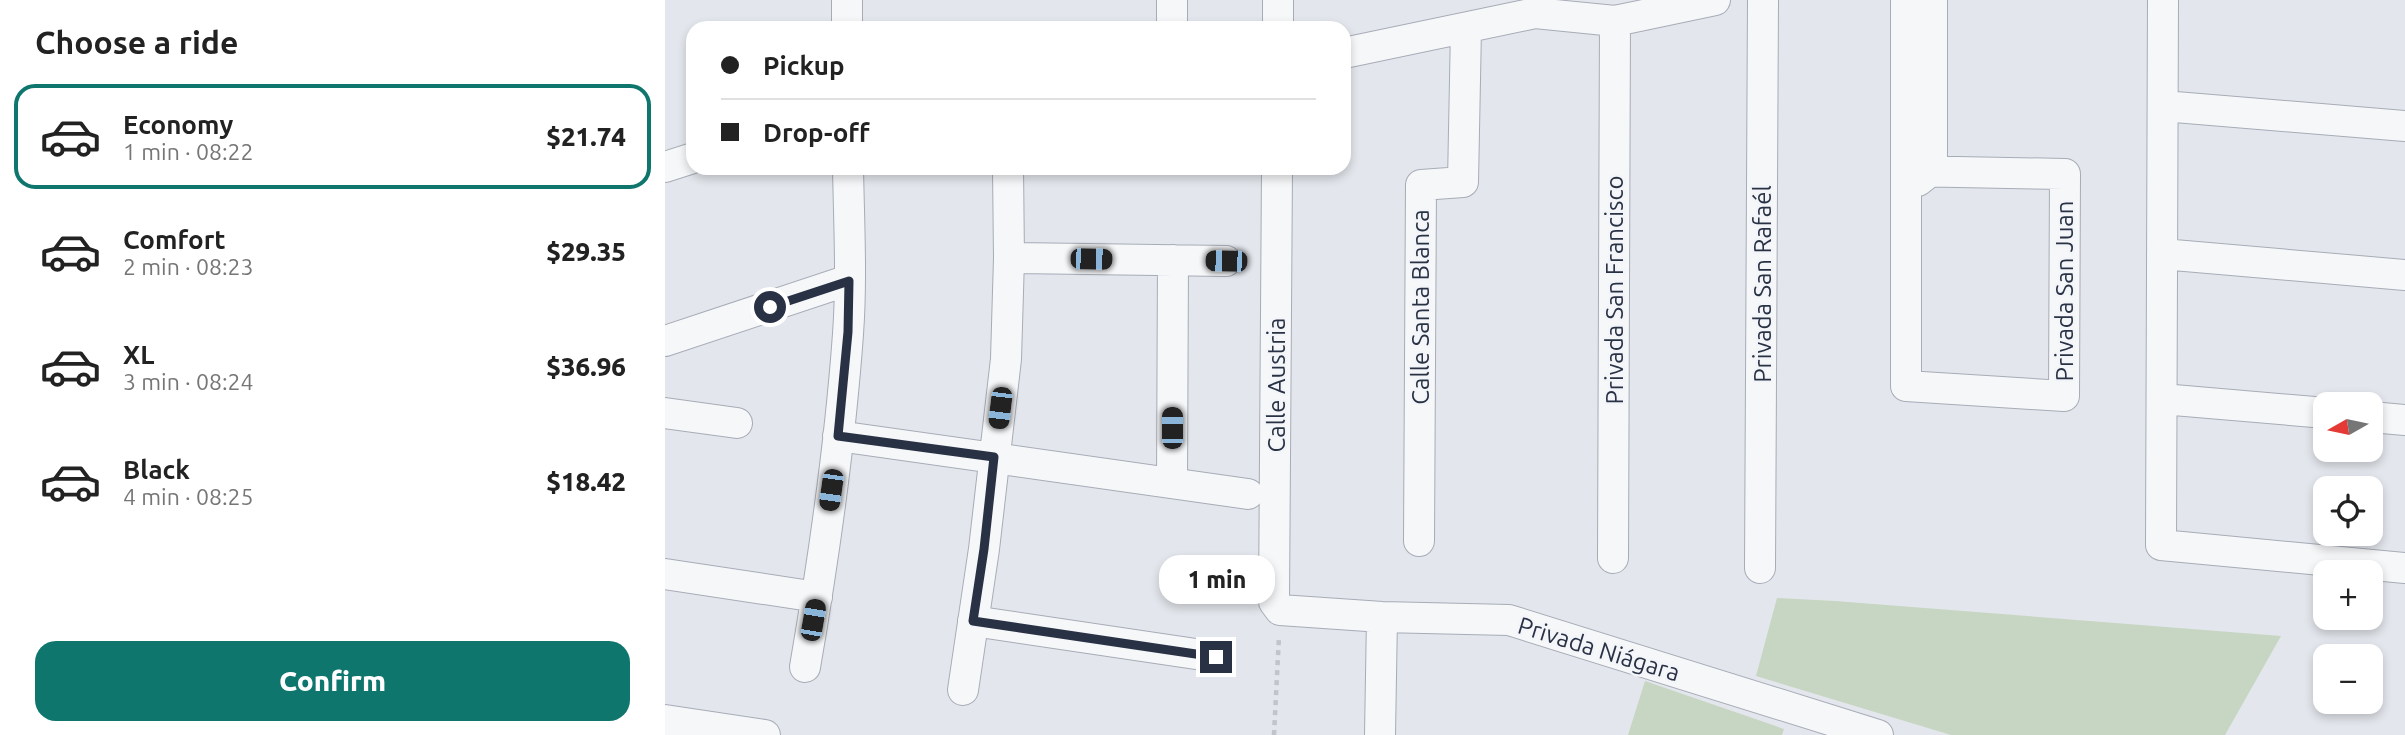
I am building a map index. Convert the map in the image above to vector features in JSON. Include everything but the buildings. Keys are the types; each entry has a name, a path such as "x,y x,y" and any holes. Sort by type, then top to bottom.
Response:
{"street":[{"path":"847,0 847,21"},
{"path":"1172,0 1172,21"},
{"path":"1278,0 1278,21"},
{"path":"1351,52 1535,13 1606,10 1715,0"},
{"name":"Privada San Rafaél","path":"1760,569 1763,0"},
{"name":"Privada San Juan","path":"1906,0 1915,177"},
{"name":"Privada San Juan","path":"1915,177 2065,174 2064,396 1906,386 1915,177 1932,0"},
{"path":"2163,0 2161,545 2405,568"},
{"name":"Privada San Francisco","path":"1606,10 1613,558"},
{"name":"Calle Santa Blanca","path":"1419,541 1421,185 1463,182 1466,28"},
{"path":"2163,106 2405,126"},
{"path":"665,167 686,160"},
{"path":"805,667 838,436 848,332 848,175"},
{"path":"963,690 984,549 1006,359 1008,175"},
{"name":"Calle Austria","path":"1277,175 1277,606"},
{"path":"2162,254 2405,275"},
{"path":"1009,258 1226,261"},
{"path":"1172,483 1173,260"},
{"path":"665,341 849,281"},
{"path":"2162,400 2313,413"},
{"path":"665,413 737,423"},
{"path":"2383,418 2405,420"},
{"path":"838,436 1248,495"},
{"path":"665,574 817,597"},
{"name":"Privada Niágara","path":"1277,606 1382,617 1509,620 1878,735"},
{"path":"1380,735 1382,617"},
{"path":"973,621 1216,657"},
{"path":"665,720 765,735"}],"path":[{"path":"1275,735 1277,606"}],"green space":[{"path":"1777,598 2281,636 2225,735 1951,735 1756,676"},
{"path":"1645,681 1784,729 1782,735 1628,735"}],"route":[{"path":"770,307 849,281 848,332 838,436 994,457 973,621 1216,657"}]}
